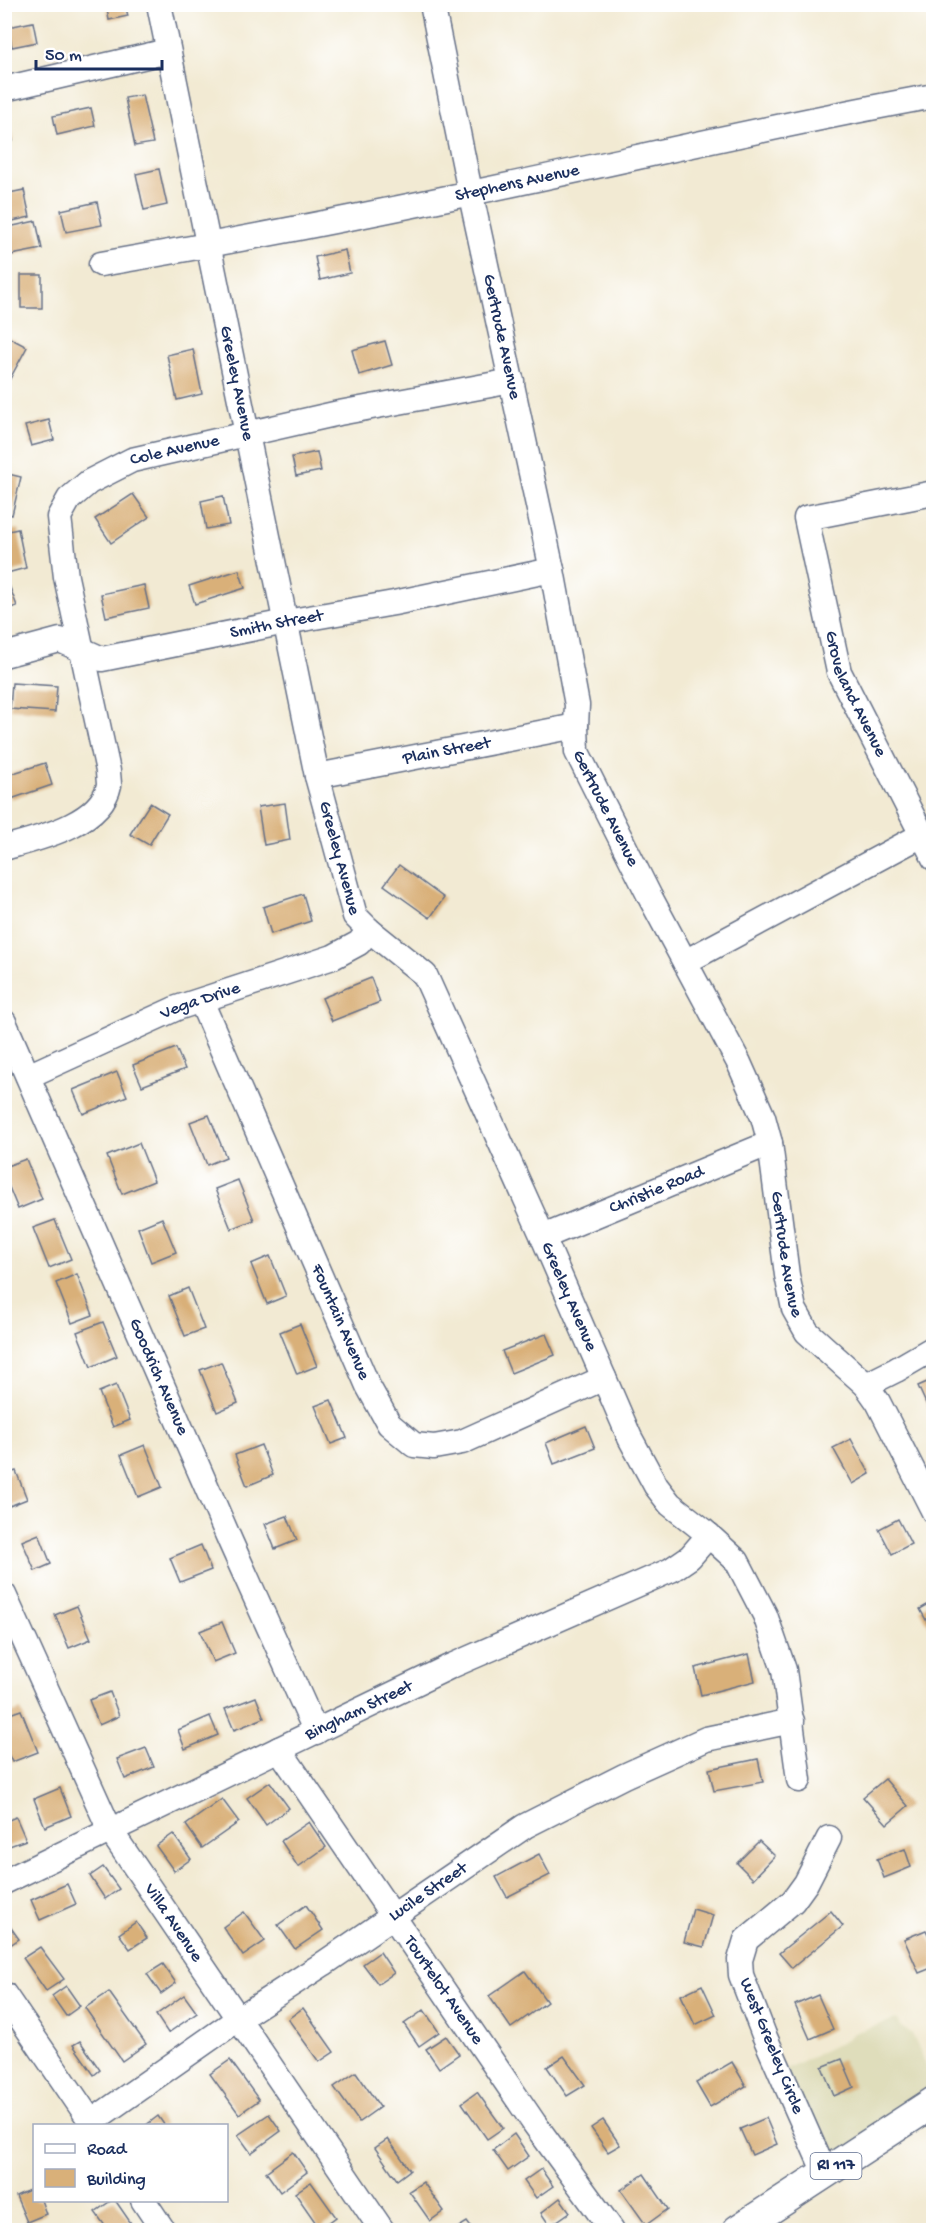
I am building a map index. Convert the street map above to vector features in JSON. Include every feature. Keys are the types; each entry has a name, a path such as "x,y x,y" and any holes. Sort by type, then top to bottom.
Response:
{"main road":[{"name":"RI 117","path":"738,2230 933,2102"}],"street":[{"name":"Greeley Avenue","path":"159,4 317,776 355,916 425,975 543,1237 630,1438 656,1486 670,1504 709,1535 737,1562 765,1615 784,1670 799,1780"},
{"name":"Gertrude Avenue","path":"432,4 552,570 577,705 577,752 650,897 739,1063 763,1117 770,1143 787,1275 794,1309 813,1339 866,1385 878,1402 933,1512"},
{"path":"4,89 168,51"},
{"name":"Stephens Avenue","path":"101,264 208,246 471,193 819,116 933,96"},
{"name":"Cole Avenue","path":"4,848 57,833 88,816 101,801 109,786 108,771 66,577 60,537 58,517 69,499 89,482 132,460 351,411 512,381"},
{"name":"Groveland Avenue","path":"933,493 806,518 839,672 933,858"},
{"name":"Smith Street","path":"4,655 60,640 102,659 552,570"},
{"name":"Plain Street","path":"317,776 576,726"},
{"path":"685,962 922,835"},
{"name":"Vega Drive","path":"28,1076 177,1008 333,957 359,943 369,930"},
{"name":"Fountain Avenue","path":"201,1001 368,1386 389,1424 414,1445 434,1447 462,1442 604,1378"},
{"name":"Goodrich Avenue","path":"4,1022 316,1732"},
{"name":"Christie Road","path":"543,1237 770,1143"},
{"path":"866,1385 933,1348"},
{"name":"Bingham Street","path":"4,1882 449,1667 671,1570 690,1557 709,1535"},
{"name":"Villa Avenue","path":"4,1595 110,1830 382,2230"},
{"name":"Lucile Street","path":"92,2124 238,2019 525,1826 624,1776 706,1739 792,1720"},
{"name":"Tourtelot Avenue","path":"279,1749 534,2123 612,2230"},
{"name":"West Greeley Circle","path":"825,2173 764,2035 741,1975 740,1960 746,1940 792,1901 806,1883 829,1838"},
{"path":"4,1994 92,2124"},
{"path":"144,2202 163,2230"}],"shaded area":[{"path":"896,2019 901,2027 912,2034 933,2077 933,2100 827,2170 783,2070 844,2041 854,2033"}],"building":[{"path":"106,4 125,4 128,16 109,20"},
{"path":"33,22 37,42 12,47 8,27"},
{"path":"142,95 153,143 135,146 125,98"},
{"path":"91,108 95,126 57,135 53,116"},
{"path":"8,120 13,141 4,142 4,121"},
{"path":"159,169 167,205 144,210 136,174"},
{"path":"24,190 30,217 4,223 4,194"},
{"path":"97,202 102,225 66,232 61,210"},
{"path":"36,221 42,249 6,256 4,228"},
{"path":"345,250 350,273 320,280 315,257"},
{"path":"21,275 42,275 42,308 21,308"},
{"path":"8,337 27,347 4,390 4,344"},
{"path":"385,341 392,365 359,375 352,350"},
{"path":"193,349 202,394 177,400 167,355"},
{"path":"49,420 54,440 31,446 25,426"},
{"path":"317,452 321,471 296,476 292,457"},
{"path":"4,473 21,477 12,515 4,513"},
{"path":"133,494 149,517 111,543 95,519"},
{"path":"223,496 229,525 206,529 201,501"},
{"path":"18,529 26,568 7,573 4,562 4,532"},
{"path":"239,570 245,588 195,604 189,586"},
{"path":"9,585 17,606 4,610 4,586"},
{"path":"144,585 149,608 106,617 101,594"},
{"path":"12,683 57,686 55,712 10,709"},
{"path":"45,763 52,785 11,799 4,776"},
{"path":"150,803 168,814 149,845 130,834"},
{"path":"285,803 290,840 264,845 258,807"},
{"path":"399,865 444,898 430,918 384,885"},
{"path":"303,894 311,921 271,934 263,907"},
{"path":"371,978 380,1002 332,1021 322,998"},
{"path":"176,1048 185,1069 142,1086 133,1065"},
{"path":"117,1072 127,1096 83,1114 73,1090"},
{"path":"209,1115 226,1157 207,1165 190,1122"},
{"path":"139,1143 154,1181 122,1194 107,1156"},
{"path":"26,1159 42,1199 18,1209 4,1175 4,1167"},
{"path":"238,1180 254,1220 231,1229 215,1189"},
{"path":"162,1218 176,1252 151,1262 138,1228"},
{"path":"55,1220 71,1259 49,1268 33,1228"},
{"path":"270,1256 286,1296 267,1304 251,1264"},
{"path":"77,1274 93,1315 72,1323 56,1283"},
{"path":"188,1288 204,1329 185,1336 169,1296"},
{"path":"103,1322 117,1356 91,1367 77,1332"},
{"path":"300,1324 317,1366 297,1374 280,1332"},
{"path":"546,1334 555,1355 511,1373 502,1351"},
{"path":"221,1362 238,1403 217,1412 200,1370"},
{"path":"934,1379 934,1408 929,1410 918,1386"},
{"path":"116,1385 130,1420 113,1427 99,1392"},
{"path":"331,1400 347,1438 331,1444 315,1406"},
{"path":"586,1426 595,1448 554,1464 546,1443"},
{"path":"851,1439 870,1474 853,1484 833,1448"},
{"path":"145,1445 162,1487 138,1497 121,1455"},
{"path":"261,1445 273,1475 247,1486 235,1455"},
{"path":"16,1471 27,1499 7,1507 4,1500 4,1475"},
{"path":"287,1516 297,1540 275,1549 265,1524"},
{"path":"898,1519 911,1544 892,1554 879,1529"},
{"path":"39,1534 51,1564 35,1571 22,1541"},
{"path":"201,1545 211,1570 180,1582 170,1558"},
{"path":"934,1601 934,1630 932,1631 920,1609"},
{"path":"77,1606 91,1639 69,1648 55,1615"},
{"path":"222,1622 235,1653 213,1662 200,1631"},
{"path":"749,1654 755,1681 701,1695 695,1668"},
{"path":"110,1692 119,1716 99,1725 89,1700"},
{"path":"256,1697 264,1718 234,1730 225,1709"},
{"path":"21,1710 38,1752 12,1762 4,1745 4,1716"},
{"path":"210,1716 218,1735 185,1749 178,1730"},
{"path":"146,1748 154,1767 125,1779 117,1759"},
{"path":"758,1759 763,1782 714,1791 709,1769"},
{"path":"885,1779 908,1806 887,1824 863,1797"},
{"path":"270,1782 289,1808 266,1825 247,1798"},
{"path":"60,1788 71,1816 45,1827 34,1799"},
{"path":"222,1799 239,1822 202,1848 186,1825"},
{"path":"16,1817 26,1840 4,1848 4,1822"},
{"path":"309,1822 326,1847 298,1867 281,1841"},
{"path":"173,1834 191,1859 174,1871 156,1846"},
{"path":"759,1841 775,1856 753,1879 737,1863"},
{"path":"905,1849 911,1867 884,1878 877,1859"},
{"path":"539,1854 550,1875 507,1897 496,1877"},
{"path":"103,1867 119,1889 105,1899 90,1876"},
{"path":"67,1884 76,1904 40,1920 31,1900"},
{"path":"306,1905 323,1930 295,1949 278,1925"},
{"path":"693,1909 713,1915 704,1947 684,1942"},
{"path":"831,1911 843,1926 792,1968 779,1953"},
{"path":"244,1912 265,1941 243,1956 223,1927"},
{"path":"4,1918 19,1939 4,1949"},
{"path":"136,1922 147,1938 130,1949 119,1934"},
{"path":"926,1930 934,1947 934,1967 919,1973 904,1939"},
{"path":"40,1947 64,1979 46,1991 23,1958"},
{"path":"380,1952 394,1973 378,1984 363,1964"},
{"path":"163,1964 176,1983 161,1994 147,1974"},
{"path":"525,1971 547,2002 511,2028 489,1996"},
{"path":"702,1985 716,2015 695,2025 681,1995"},
{"path":"66,1986 80,2006 66,2016 52,1996"},
{"path":"109,1992 146,2044 122,2061 85,2008"},
{"path":"184,1995 197,2013 168,2033 156,2015"},
{"path":"818,1995 833,2029 810,2039 795,2005"},
{"path":"303,2008 334,2052 319,2062 288,2019"},
{"path":"424,2010 439,2032 419,2046 404,2024"},
{"path":"446,2036 459,2054 439,2068 426,2049"},
{"path":"80,2041 100,2070 94,2075 73,2045"},
{"path":"4,2056 11,2066 4,2071"},
{"path":"564,2056 585,2085 567,2096 547,2067"},
{"path":"842,2059 854,2087 834,2096 822,2067"},
{"path":"230,2060 259,2100 239,2114 210,2074"},
{"path":"732,2062 746,2086 710,2107 696,2083"},
{"path":"356,2072 380,2107 359,2122 334,2087"},
{"path":"477,2092 503,2128 487,2139 462,2103"},
{"path":"269,2114 281,2131 251,2153 238,2135"},
{"path":"158,2116 164,2124 148,2124"},
{"path":"766,2118 777,2144 752,2155 740,2129"},
{"path":"603,2120 620,2145 608,2152 591,2128"},
{"path":"514,2134 529,2156 508,2171 493,2150"},
{"path":"388,2139 410,2170 397,2180 375,2148"},
{"path":"293,2152 307,2172 280,2192 266,2172"},
{"path":"541,2169 553,2186 536,2198 524,2181"},
{"path":"644,2174 668,2209 646,2225 621,2190"},
{"path":"311,2182 336,2217 320,2229 295,2193"},
{"path":"423,2182 444,2211 430,2221 409,2191"},
{"path":"33,2188 33,2202 42,2202 46,2214 27,2222 16,2196"},
{"path":"560,2198 570,2212 550,2226 541,2213"},
{"path":"109,2202 116,2202 135,2229 108,2230 95,2212"},
{"path":"467,2222 473,2230 454,2230"}]}
